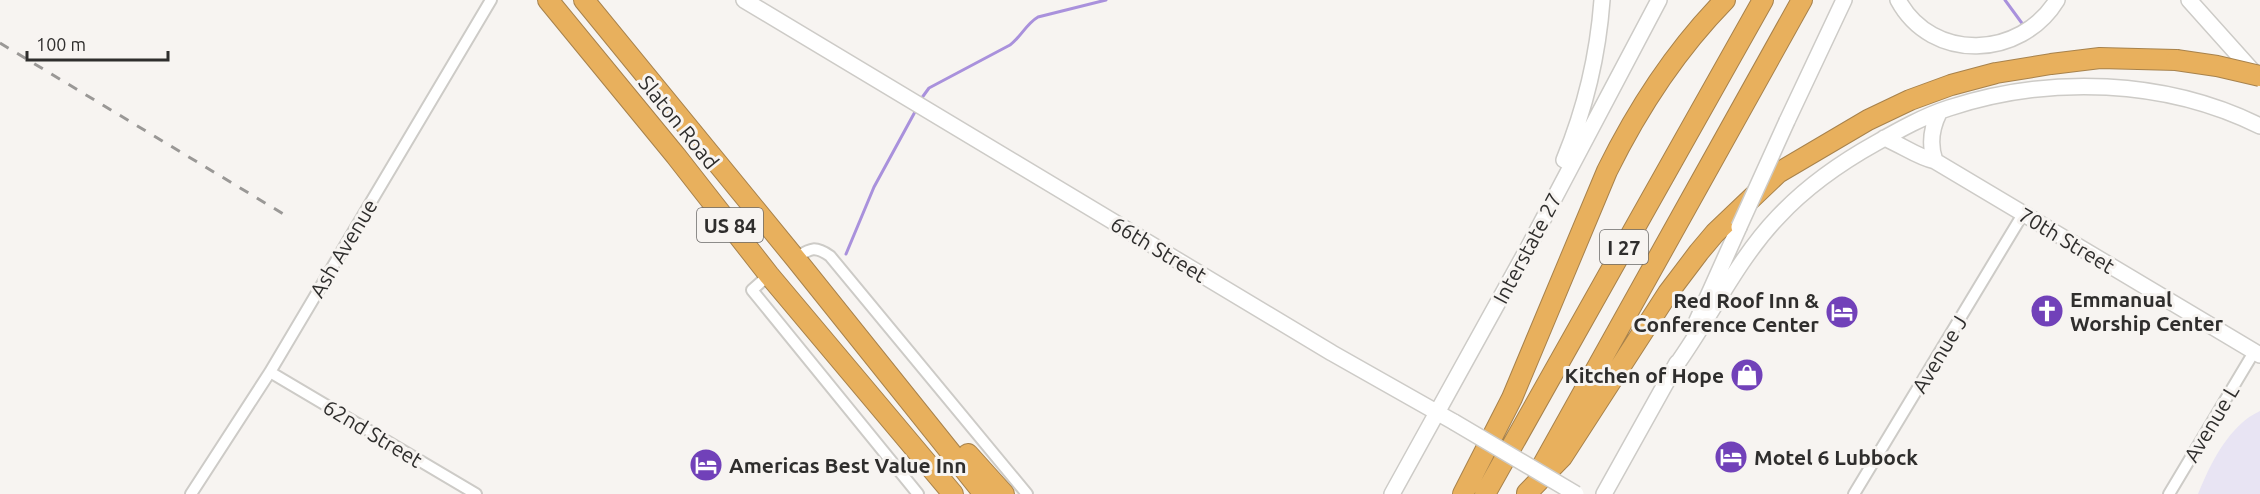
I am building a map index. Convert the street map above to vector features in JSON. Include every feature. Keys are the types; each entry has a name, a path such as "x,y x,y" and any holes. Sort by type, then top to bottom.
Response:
{"highway":[{"name":"Slaton Road","path":"548,0 769,275 953,494"},
{"name":"Slaton Road","path":"584,0 862,340 984,494"},
{"path":"1463,494 1512,398 1606,171 1644,101 1682,47 1725,0"},
{"name":"I 27","path":"1485,494 1762,0"},
{"name":"I 27","path":"1526,493 1802,0"},
{"path":"1526,493 1562,458 1668,293 1716,233 1778,173 1868,120 1910,100 1951,85 1996,73 2051,63 2100,58 2176,60 2217,66 2260,78"},
{"path":"769,275 795,258"},
{"path":"862,340 1004,494"},
{"path":"913,447 943,494"}],"main road":[{"name":"66th Street","path":"744,0 1332,353 1438,412 1576,494"},
{"path":"1485,325 1574,135 1585,102 1602,0"},
{"name":"Interstate 27","path":"1392,494 1659,0"},
{"path":"1604,494 1672,371 1844,0"},
{"path":"1898,0 1912,20 1940,39 1957,44 1988,46 2009,41 2030,30 2049,12 2057,0"},
{"path":"2189,0 2260,78"},
{"path":"1672,371 1707,321 1740,266 1778,218 1801,194 1832,171 1907,126 1991,96 2036,88 2116,88 2166,95 2194,101 2260,126"},
{"path":"1935,161 1931,141 1932,127 1939,113"},
{"name":"70th Street","path":"1884,138 1935,161 2257,353"}],"street":[{"name":"Ash Avenue","path":"191,494 270,372 490,0"},
{"name":"Avenue J","path":"1854,494 2023,214"},
{"path":"795,258 810,249 821,250 830,256 1027,494"},
{"path":"769,275 752,290 918,494"},
{"name":"Avenue L","path":"2169,494 2257,353"},
{"name":"62nd Street","path":"270,372 476,494"}],"shaded area":[{"path":"2260,411 2260,494 2198,494 2222,446 2239,426"}],"waterway":[{"path":"921,99 929,88 1010,45 1038,17 1106,0"},
{"path":"2005,0 2024,26"},
{"path":"846,254 874,187 916,110"}],"railway":[{"path":"0,43 290,218"}],"place":[{"name":"Emmanual Worship Center","path":"2047,311"},
{"name":"Red Roof Inn & Conference Center","path":"1842,312"},
{"name":"Kitchen of Hope","path":"1747,375"},
{"name":"Motel 6 Lubbock","path":"1731,457"},
{"name":"Americas Best Value Inn","path":"706,465"}]}
